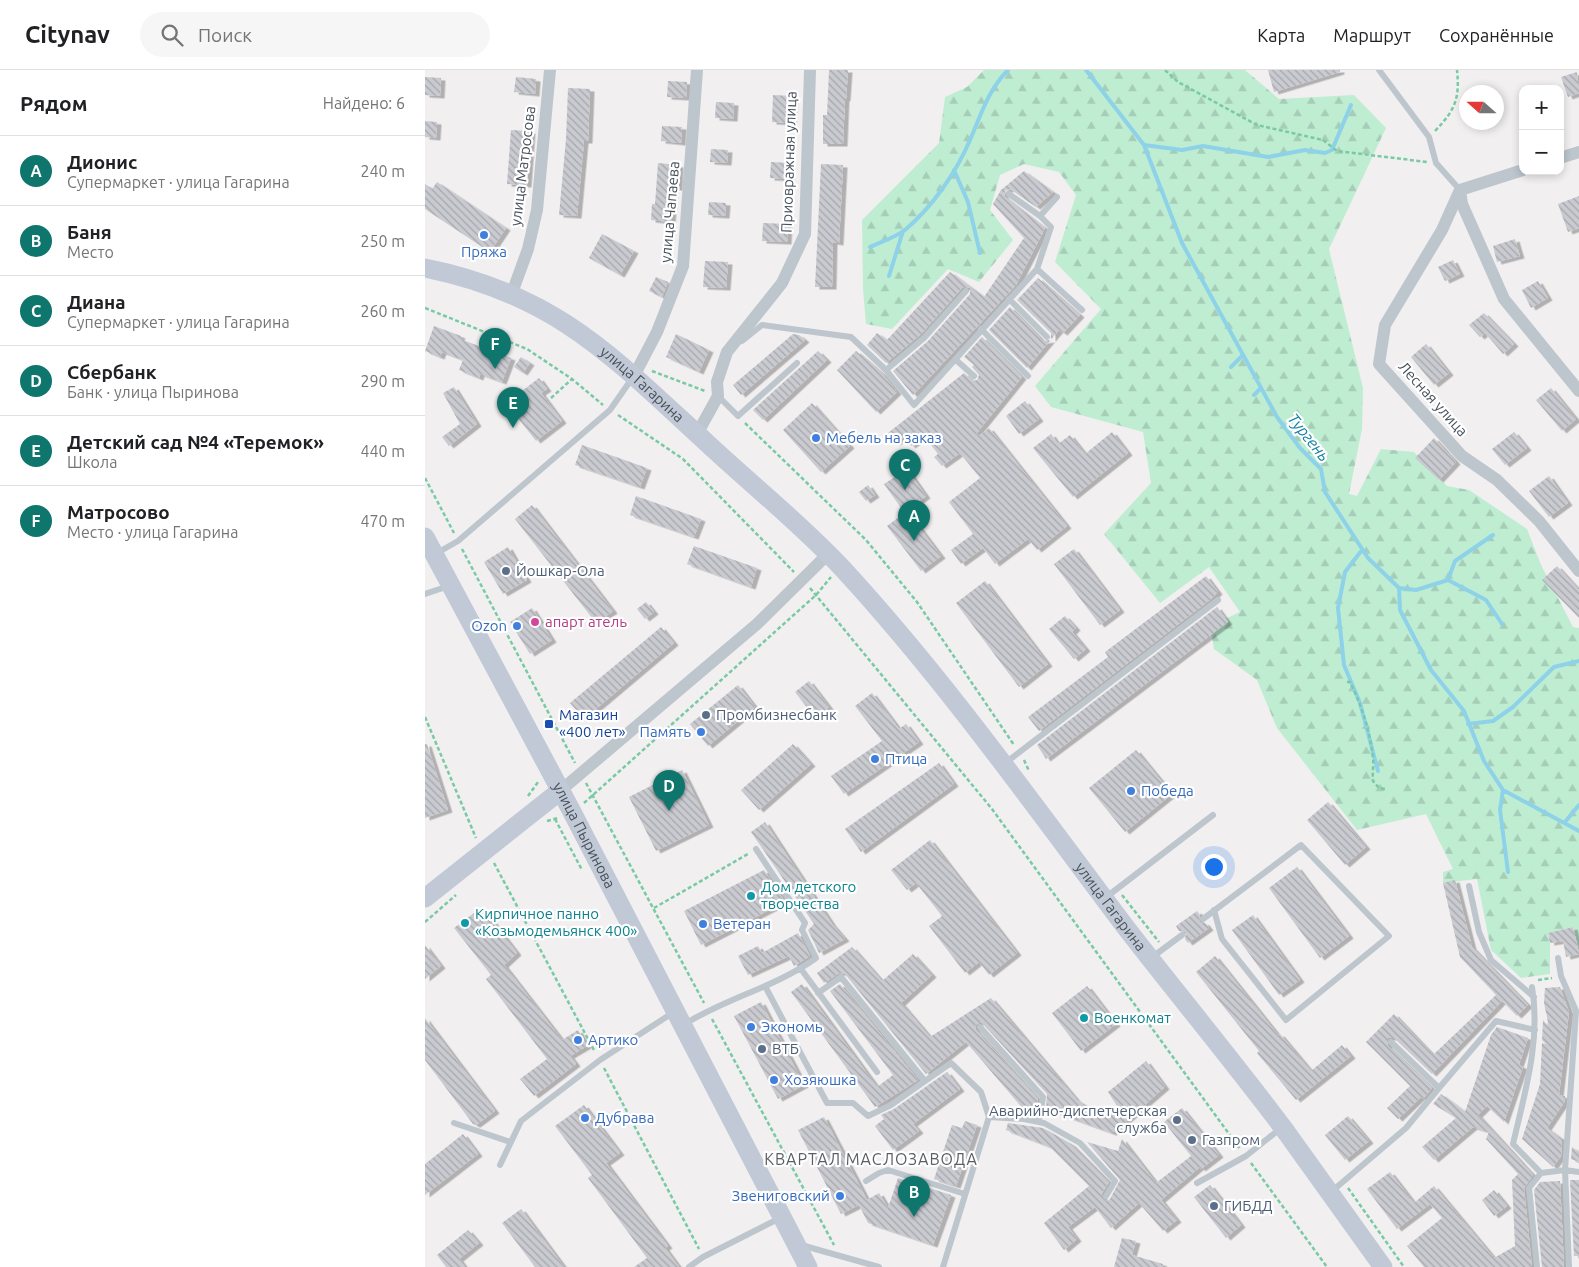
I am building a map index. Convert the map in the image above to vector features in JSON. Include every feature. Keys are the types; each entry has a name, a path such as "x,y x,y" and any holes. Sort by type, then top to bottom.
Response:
{"street":[{"name":"улица Матросова","path":"512,293 528,249 537,210 549,70"},
{"name":"улица Чапаева","path":"633,376 657,332 683,266 697,70"},
{"name":"Приовражная улица","path":"697,434 718,396 717,382 727,352 782,283 805,234 809,70"},
{"path":"1564,157 1579,152"},
{"path":"1519,171 1460,190 1461,204 1504,299 1579,391"},
{"name":"Лесная улица","path":"1460,190 1442,230 1385,325 1379,364 1462,456 1497,480 1539,521 1579,570"},
{"name":"улица Гагарина","path":"427,270 460,276 512,293 578,330 633,376 828,554 884,615 1003,764 1111,893 1282,1127 1336,1187 1383,1267"},
{"name":"улица Пыринова","path":"425,537 560,791 808,1267"},
{"path":"425,898 560,791 580,772 757,624 828,554"}],"lane":[{"path":"1379,70 1429,137 1436,163 1460,190"},
{"path":"727,352 762,325 851,337 886,370 914,405 1037,269 1051,227 1040,216 1009,194"},
{"path":"1040,216 1057,197"},
{"path":"1037,269 1082,310"},
{"path":"886,370 924,338 966,291"},
{"path":"1009,300 1047,337"},
{"path":"981,329 1028,376"},
{"path":"956,360 974,376"},
{"path":"718,396 739,416 797,363"},
{"path":"434,555 458,541 610,410 633,376"},
{"path":"425,594 450,585"},
{"path":"1003,764 1217,600"},
{"path":"1111,893 1213,815"},
{"path":"1203,919 1214,910 1301,845 1389,936 1286,1020 1222,939 1214,910"},
{"path":"500,1164 521,1121 600,1060 679,1018 765,986 801,969 816,958 802,930 805,923 756,849"},
{"path":"1469,886 1479,932 1491,960 1534,997"},
{"path":"1157,954 1182,935"},
{"path":"1558,958 1561,976 1576,1011 1565,1170 1569,1267"},
{"path":"801,969 877,1072"},
{"path":"818,992 841,977 925,1081"},
{"path":"765,986 827,1103 853,1103 868,1116 891,1105 951,1063 981,1092 989,1117 943,1267"},
{"path":"1532,987 1535,1030 1529,1073 1513,1144 1541,1173"},
{"path":"1336,1187 1406,1128 1496,1021 1535,1030"},
{"path":"980,1027 1043,1097 1039,1122"},
{"path":"1391,1042 1439,1088"},
{"path":"989,1117 1039,1122 1080,1143 1115,1181 1106,1196"},
{"path":"455,1122 510,1142"},
{"path":"1197,1183 1246,1156 1282,1127"},
{"path":"866,1181 888,1170 965,1194"},
{"path":"1537,1267 1529,1188 1541,1173 1565,1170 1579,1172"},
{"path":"689,1267 703,1257 782,1217"},
{"path":"796,1244 879,1267"}],"path":[{"path":"1165,70 1178,82 1257,125 1317,138 1329,144 1337,151 1436,163"},
{"path":"1429,137 1447,118 1459,93 1457,70"},
{"path":"425,308 527,349 572,379 610,410 683,459 802,579 992,809 1327,1267"},
{"path":"551,398 572,379"},
{"path":"739,416 867,540 917,602 1019,752 1031,775"},
{"path":"425,478 580,772"},
{"path":"583,804 816,595 834,573"},
{"path":"1347,682 1350,682 1355,691 1368,729 1373,760 1373,781 1379,788 1385,789"},
{"path":"425,717 477,838 484,850"},
{"path":"555,819 582,870"},
{"path":"653,908 756,849"},
{"path":"1111,893 1157,954"},
{"path":"1532,987 1539,980 1561,976"},
{"path":"1336,1187 1404,1267"}],"green space":[{"path":"984,70 1245,70 1279,99 1354,95 1386,128 1329,249 1363,388 1362,429 1349,494 1357,496 1381,449 1414,452 1447,486 1469,490 1527,529 1541,565 1573,627 1579,628 1579,947 1573,927 1548,933 1550,943 1550,974 1521,978 1491,950 1477,879 1443,883 1443,872 1453,869 1426,814 1357,830 1277,728 1257,680 1214,649 1210,626 1240,612 1209,567 1160,603 1104,534 1151,483 1143,432 1051,407 1035,386 1101,309 1055,262 1076,195 1059,172 1024,164 1000,175 990,210 1013,240 979,282 948,269 892,329 866,324 863,289 862,220 939,143 945,97 967,87"}],"building":[{"path":"829,70 848,70 843,144 823,144 823,115 827,115"},
{"path":"1268,70 1340,70 1340,72 1274,92"},
{"path":"1577,72 1579,93 1568,97 1561,77"},
{"path":"425,77 441,78 440,96 425,95"},
{"path":"516,77 536,79 535,94 514,92"},
{"path":"668,81 687,82 686,98 667,97"},
{"path":"568,88 590,89 588,141 584,141 577,216 559,215 566,139"},
{"path":"773,95 794,96 792,123 772,122"},
{"path":"716,102 734,103 733,119 715,118"},
{"path":"425,121 437,122 436,138 425,137"},
{"path":"662,126 682,127 681,143 661,141"},
{"path":"511,130 531,131 527,185 507,184"},
{"path":"711,149 728,150 727,163 710,162"},
{"path":"771,162 791,163 790,179 770,178"},
{"path":"658,163 679,165 678,188 674,188 671,222 651,220 652,204 655,204"},
{"path":"821,164 843,165 839,243 833,242 832,287 815,287"},
{"path":"1024,171 1053,192 1036,207 1010,189 1005,191 1004,196 1045,228 1016,285 913,395 893,371 928,341 970,294 970,288 962,288 921,334 886,363 867,345 877,333 887,340 950,272 984,297 1024,238 993,204 1001,190"},
{"path":"437,182 506,228 490,252 425,209 425,184 432,189"},
{"path":"1579,196 1579,228 1568,232 1558,204"},
{"path":"709,202 726,203 725,216 708,215"},
{"path":"763,223 788,224 787,242 762,241"},
{"path":"602,234 634,251 620,275 589,258"},
{"path":"1515,239 1520,256 1497,262 1493,246"},
{"path":"1453,260 1460,274 1445,281 1438,267"},
{"path":"705,261 728,262 726,288 703,287"},
{"path":"656,277 668,282 662,297 649,291"},
{"path":"1038,278 1080,315 1063,333 1059,330 1051,340 1051,333 1017,300"},
{"path":"1538,281 1548,298 1531,308 1522,290"},
{"path":"1010,307 1043,341 1051,340 1027,368 989,330"},
{"path":"1484,313 1514,344 1503,354 1485,333 1480,337 1469,325"},
{"path":"434,326 461,336 460,339 511,358 502,382 480,374 479,378 459,370 463,360 442,352 440,357 425,351"},
{"path":"676,334 709,350 699,372 666,357"},
{"path":"793,334 799,335 805,340 741,395 733,385"},
{"path":"982,337 1022,377 976,434 979,436 989,428 1067,526 1037,550 1028,539 995,564 983,548 961,564 951,550 973,534 949,502 980,478 960,453 942,466 934,457 938,454 924,436 911,446 904,437 896,443 888,433 964,373 973,381 977,380 979,375 972,367 974,365 964,357"},
{"path":"1426,344 1449,373 1434,385 1411,357"},
{"path":"818,351 827,360 763,420 753,410"},
{"path":"856,351 882,373 897,392 876,412 837,370"},
{"path":"521,357 530,363 523,373 514,367"},
{"path":"539,378 547,389 541,393 562,421 536,441 506,403"},
{"path":"454,387 477,424 449,446 442,437 460,424 443,393"},
{"path":"1551,388 1576,419 1562,431 1536,400"},
{"path":"1025,401 1039,419 1019,434 1006,416"},
{"name":"Мебель на заказ","path":"812,403 850,446 821,472 783,430"},
{"path":"1112,432 1128,453 1073,497 1033,448 1051,434 1058,444 1070,435 1085,454"},
{"path":"1514,432 1527,448 1505,465 1492,449"},
{"path":"1434,438 1456,462 1439,480 1415,458"},
{"path":"582,445 647,468 640,487 575,465"},
{"path":"907,469 926,496 904,512 884,484"},
{"path":"1549,476 1568,503 1549,517 1529,491"},
{"path":"868,485 875,495 866,501 859,492"},
{"path":"636,496 701,519 694,537 630,515"},
{"path":"532,505 613,611 596,623 515,519"},
{"path":"907,511 941,556 921,571 887,526"},
{"path":"694,546 757,568 751,587 687,564"},
{"name":"Йошкар-Ола","path":"508,547 527,580 503,594 484,562"},
{"path":"1074,549 1120,610 1100,625 1054,564"},
{"path":"1557,566 1579,590 1579,618 1542,580"},
{"path":"1206,576 1218,592 1211,599 1039,731 1028,717 1108,657 1105,652"},
{"path":"985,581 1048,664 1019,687 956,603"},
{"path":"646,602 654,612 645,619 637,609"},
{"path":"1217,607 1228,622 1046,759 1037,745"},
{"path":"532,608 552,640 530,654 510,622"},
{"path":"1065,616 1076,628 1072,632 1086,649 1074,659 1049,629"},
{"path":"661,627 674,643 584,719 570,703"},
{"path":"809,681 829,707 815,718 795,692"},
{"path":"738,685 755,707 708,746 690,724"},
{"name":"Птица","path":"872,693 899,729 906,724 919,742 844,794 831,776 882,741 855,706"},
{"path":"425,744 427,744 448,810 425,818"},
{"path":"793,744 811,764 759,810 741,790"},
{"name":"Победа","path":"1136,750 1172,794 1125,832 1089,788"},
{"path":"939,763 954,784 861,852 845,829"},
{"path":"682,770 709,825 656,851 629,797"},
{"path":"1328,802 1366,847 1345,865 1307,820"},
{"path":"765,822 832,924 845,939 819,953 808,930 814,924 751,832"},
{"path":"930,840 1017,953 989,975 979,962 965,973 929,926 942,916 916,883 907,890 891,870"},
{"path":"1297,867 1349,936 1320,958 1269,888"},
{"path":"764,870 785,902 701,945 684,911"},
{"path":"1455,880 1472,947 1528,1005 1517,1016 1502,1001 1432,1074 1394,1038 1388,1038 1388,1046 1432,1088 1423,1099 1421,1097 1398,1119 1387,1108 1410,1086 1366,1042 1394,1014 1433,1055 1496,995 1460,957 1443,883"},
{"path":"482,907 517,953 504,965 562,1040 578,1030 587,1046 570,1056 576,1064 534,1096 520,1079 547,1059 486,979 491,975 454,928"},
{"path":"1197,911 1200,915 1199,922 1205,923 1209,928 1188,943 1185,939 1186,932 1179,931 1176,926"},
{"path":"1253,915 1300,980 1279,995 1232,930"},
{"path":"1573,927 1579,954 1566,957 1563,941 1550,943 1548,933"},
{"path":"798,933 810,956 794,966 789,956 748,975 738,956 758,946 762,953"},
{"path":"425,945 441,966 425,979"},
{"path":"852,947 882,981 913,954 932,975 901,1003 930,1037 991,998 1077,1100 1104,1116 1117,1106 1108,1092 1146,1061 1165,1087 1112,1133 1046,1109 1047,1094 981,1022 975,1025 976,1030 1038,1099 1037,1105 1032,1103 1024,1110 966,1042 926,1074 845,974 839,973 824,983 817,973"},
{"path":"1215,956 1278,1035 1280,1034 1311,1071 1342,1045 1351,1056 1296,1100 1257,1053 1259,1051 1196,972"},
{"path":"802,984 877,1087 893,1075 830,991 840,984 918,1080 875,1107 791,992"},
{"name":"Военкомат","path":"1087,986 1116,1024 1081,1051 1052,1013"},
{"path":"1560,987 1569,1012 1559,1095 1565,1096 1565,1101 1547,1128 1562,1139 1561,1156 1553,1167 1522,1139 1540,1084 1542,1043 1546,1044 1542,1040 1543,1020 1549,1027 1544,1003 1545,988"},
{"path":"761,1002 804,1085 778,1099 734,1016"},
{"path":"425,1018 495,1111 476,1125 473,1124 425,1060"},
{"path":"1497,1027 1528,1038 1519,1065 1523,1067 1504,1122 1487,1106 1478,1115 1533,1175 1524,1188 1532,1267 1424,1267 1407,1246 1442,1218 1430,1204 1397,1229 1367,1189 1390,1172 1414,1203 1434,1186 1494,1258 1515,1246 1512,1180 1518,1174 1486,1139 1489,1132 1473,1127 1434,1160 1422,1147 1456,1118 1433,1104 1441,1094 1465,1112 1491,1035"},
{"path":"947,1072 960,1089 913,1124 919,1131 893,1150 875,1126 884,1119 881,1115 894,1109"},
{"path":"584,1105 620,1153 606,1163 668,1246 665,1248 679,1267 634,1267 647,1258 588,1178 592,1175 555,1126"},
{"path":"1182,1108 1219,1155 1201,1169 1200,1167 1161,1200 1177,1220 1163,1231 1139,1203 1111,1228 1095,1207 1068,1227 1077,1239 1064,1250 1044,1223 1089,1186 1050,1147 1006,1130 1008,1123 1043,1128 1071,1144 1109,1182 1101,1195 1106,1201 1110,1199 1120,1180 1087,1142 1118,1151 1122,1139 1156,1183 1191,1156 1164,1122"},
{"path":"1348,1116 1369,1141 1345,1160 1325,1135"},
{"path":"824,1117 867,1200 879,1193 888,1208 898,1178 951,1195 933,1245 868,1223 859,1205 841,1214 798,1130"},
{"path":"965,1121 977,1125 956,1186 934,1179 952,1125 962,1128"},
{"path":"463,1134 478,1154 425,1195 425,1164"},
{"path":"1572,1147 1579,1152 1579,1162 1571,1159"},
{"path":"1570,1180 1579,1180 1579,1256 1574,1256"},
{"path":"1560,1181 1564,1267 1542,1267 1534,1190 1540,1182"},
{"name":"ГИБДД","path":"1210,1185 1241,1225 1226,1238 1194,1197"},
{"path":"1494,1190 1507,1206 1494,1216 1482,1200"},
{"path":"521,1209 564,1267 535,1267 502,1223"},
{"path":"468,1230 479,1243 459,1259 465,1267 446,1267 437,1255"},
{"path":"1122,1238 1136,1241 1132,1255 1163,1264 1162,1267 1114,1267"}],"waterway":[{"path":"870,247 905,230 934,200 958,165 990,94 1008,70"},
{"name":"Тургень","path":"1086,70 1144,145 1182,243 1277,417 1300,448 1321,469 1325,492 1368,558 1399,588 1400,610 1431,670 1464,711 1484,761 1503,790 1579,831"},
{"path":"1144,145 1182,150 1203,146 1268,157 1305,150 1325,153 1332,150 1351,105"},
{"path":"954,170 968,202 980,253"},
{"path":"889,276 903,231"},
{"path":"1231,367 1242,356"},
{"path":"1254,395 1260,389"},
{"path":"1448,580 1455,561 1493,535"},
{"path":"1362,550 1345,572 1338,608 1344,665 1360,703 1378,771"},
{"path":"1399,588 1416,590 1448,580 1486,600 1502,624"},
{"path":"1468,724 1493,721 1513,707 1554,667 1579,661"},
{"path":"1503,790 1500,810 1508,872"},
{"path":"1565,822 1579,805"}],"place":[{"name":"Пряжа","path":"484,235"},
{"name":"Матросово","path":"495,369"},
{"name":"Детский сад №4 «Теремок»","path":"513,428"},
{"name":"Мебель на заказ","path":"816,438"},
{"name":"Диана","path":"905,490"},
{"name":"Дионис","path":"914,541"},
{"name":"Йошкар-Ола","path":"506,571"},
{"name":"апарт атель","path":"535,622"},
{"name":"Ozon","path":"517,626"},
{"name":"Промбизнесбанк","path":"706,715"},
{"name":"Магазин «400 лет»","path":"549,724"},
{"name":"Память","path":"701,732"},
{"name":"Птица","path":"875,759"},
{"name":"Победа","path":"1131,791"},
{"name":"Сбербанк","path":"669,811"},
{"name":"Дом детского творчества","path":"751,896"},
{"name":"Кирпичное панно «Козьмодемьянск 400»","path":"465,923"},
{"name":"Ветеран","path":"703,924"},
{"name":"Военкомат","path":"1084,1018"},
{"name":"Экономь","path":"751,1027"},
{"name":"Артико","path":"578,1040"},
{"name":"ВТБ","path":"762,1049"},
{"name":"Хозяюшка","path":"774,1080"},
{"name":"Дубрава","path":"585,1118"},
{"name":"Аварийно-диспетчерская служба","path":"1177,1120"},
{"name":"Газпром","path":"1192,1140"},
{"name":"Звениговский","path":"840,1196"},
{"name":"ГИБДД","path":"1214,1206"},
{"name":"Баня","path":"914,1217"}],"district":[{"name":"КВАРТАЛ МАСЛОЗАВОДА","path":"871,1159"}]}
